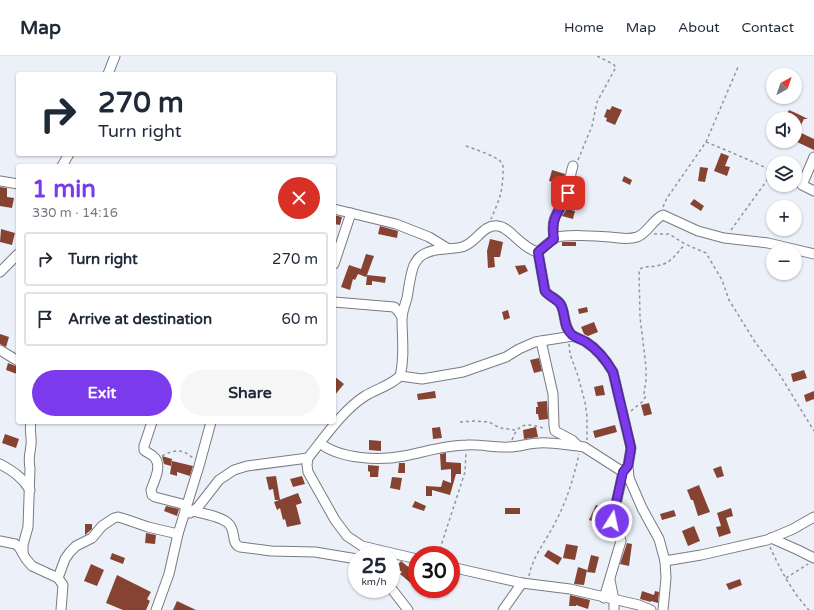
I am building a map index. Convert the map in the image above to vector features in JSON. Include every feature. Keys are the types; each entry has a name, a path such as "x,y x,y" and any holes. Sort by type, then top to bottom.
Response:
{"street":[{"path":"109,72 115,56"},
{"path":"814,156 802,185 814,192"},
{"path":"554,239 554,220 568,193 570,174 573,166"},
{"path":"0,181 16,184"},
{"path":"336,210 382,220 408,228 429,237 447,248"},
{"path":"336,258 351,213"},
{"path":"362,546 347,536 335,520 308,472 308,458 351,407 369,394 395,381 400,376 403,364 402,317 413,267 418,258 428,251 462,247 469,244 487,228 493,226 502,227 532,251 538,252 554,239 561,236 628,239 637,237 654,220 663,215 698,231 724,238 768,242 814,254"},
{"path":"538,252 545,291 547,294 556,299 562,307 568,335"},
{"path":"0,272 16,256"},
{"path":"336,302 394,308 399,306 407,299"},
{"path":"394,308 402,317"},
{"path":"400,376 422,379 462,372 497,361 541,340 568,335 585,341 609,364 613,372 631,448 627,472 611,527 611,530 620,538 620,541 604,598"},
{"path":"541,340 553,394 555,431 627,472 642,508 659,539 665,561 666,578 663,610"},
{"path":"0,350 16,360"},
{"path":"23,553 23,544 28,527 30,468 28,459 31,447 31,424"},
{"path":"151,424 144,446 146,452 156,459 158,469 151,490 152,495 187,511 216,517 228,522 234,531 234,543 236,546 271,551 315,552 348,558"},
{"path":"156,610 169,574 178,534 187,511 210,424"},
{"path":"320,444 333,452 346,456 368,458 402,457 435,448 467,445 509,447 539,442 581,447"},
{"path":"187,511 198,507 219,480 234,470 247,466 308,458"},
{"path":"0,464 19,476 30,490"},
{"path":"58,578 65,559 70,552 76,546 92,538 102,526 114,518 118,517 148,527 178,534"},
{"path":"665,561 701,556 769,539 814,517"},
{"path":"769,539 798,550 812,561"},
{"path":"0,541 15,544 19,547 32,566 58,578 62,585 63,599 61,610"},
{"path":"460,569 525,583 570,589 639,605 650,610"},
{"path":"609,578 614,600 614,610"},
{"path":"503,610 525,583"},
{"path":"398,598 406,609"}],"path":[{"path":"573,166 580,156 592,126 597,102 616,66 597,56"},
{"path":"659,216 667,198 706,142 738,67"},
{"path":"706,142 766,168"},
{"path":"466,146 496,158 503,166 500,200 487,228"},
{"path":"724,238 766,181"},
{"path":"641,234 669,234 685,244 706,253 722,280 728,300 755,342 780,375 814,431"},
{"path":"624,417 642,402 646,396 644,393 646,367 640,317 639,270 643,266 653,267 665,264 685,244"},
{"path":"525,583 535,557 556,522 565,503 574,477 581,447 587,442 585,402 570,354 568,335"},
{"path":"460,422 489,422 500,428 515,430"},
{"path":"509,447 515,430 521,426 533,424 555,431"},
{"path":"441,546 465,472 467,445"},
{"path":"156,459 166,453 177,450 188,454 199,466"},
{"path":"769,539 786,578 796,595 809,610"},
{"path":"786,578 812,561"}],"building":[{"path":"612,106 622,110 615,125 606,121 607,118 604,117 607,109 610,110"},
{"path":"802,116 808,119 804,119 802,123"},
{"path":"802,133 814,139 814,150 802,144"},
{"path":"721,153 729,156 725,166 730,167 727,176 714,171"},
{"path":"700,167 708,168 705,182 698,181"},
{"path":"552,170 565,174 563,185 549,181"},
{"path":"624,176 632,180 630,185 622,181"},
{"path":"0,187 7,188 7,197 14,198 12,208 0,206"},
{"path":"694,199 704,206 701,211 690,204"},
{"path":"567,209 575,211 573,219 562,216"},
{"path":"336,216 342,217 340,225 336,224"},
{"path":"380,226 398,231 397,238 378,234"},
{"path":"1,229 15,233 12,245 0,242"},
{"path":"490,239 503,242 500,257 494,257 495,267 488,268 487,251"},
{"path":"562,242 576,242 576,246 562,246"},
{"path":"366,254 374,256 366,277 358,274 355,280 353,279 350,290 341,287 349,265 361,269"},
{"path":"525,265 528,271 519,275 515,266"},
{"path":"367,275 386,277 385,283 372,281 372,285 366,285"},
{"path":"587,307 588,312 579,314 578,309"},
{"path":"508,310 510,318 504,320 502,312"},
{"path":"594,322 598,332 588,336 584,334 581,327"},
{"path":"0,334 9,337 6,347 0,344"},
{"path":"539,358 542,371 534,373 530,360"},
{"path":"8,363 16,366 16,374 6,370"},
{"path":"804,370 807,378 793,382 791,374"},
{"path":"336,378 344,384 336,394"},
{"path":"603,385 605,395 596,396 594,387"},
{"path":"435,391 436,398 418,400 417,394"},
{"path":"814,391 814,399 806,402 804,395"},
{"path":"547,401 548,419 539,420 538,414 536,414 536,407 538,407 537,402"},
{"path":"649,403 652,414 644,416 641,405"},
{"path":"615,425 617,432 595,438 593,431"},
{"path":"440,427 442,438 433,439 432,428"},
{"path":"536,427 538,437 524,439 523,430"},
{"path":"5,434 19,439 16,448 2,443"},
{"path":"369,440 381,441 381,451 369,450"},
{"path":"446,453 446,462 461,463 461,474 456,474 450,495 432,490 432,496 426,496 426,486 441,487 443,480 451,483 451,469 441,470 440,454"},
{"path":"162,456 172,459 171,466 164,464"},
{"path":"172,461 193,466 190,476 177,472 177,476 170,474"},
{"path":"399,463 405,463 405,473 398,473"},
{"path":"368,465 379,466 378,477 370,477"},
{"path":"721,466 724,476 717,478 713,469"},
{"path":"276,476 280,500 275,500 273,489 269,490 266,477"},
{"path":"302,476 305,484 293,487 290,479"},
{"path":"392,477 402,478 400,490 390,488"},
{"path":"699,485 710,512 698,516 693,500 691,500 687,490"},
{"path":"298,493 302,503 296,505 301,524 287,527 285,519 283,520 280,508 277,510 274,502"},
{"path":"415,501 426,506 424,511 412,507"},
{"path":"596,505 609,510 605,525 589,520"},
{"path":"166,506 179,509 177,516 164,511"},
{"path":"505,508 520,508 520,514 505,514"},
{"path":"731,508 733,516 726,518 731,533 719,537 716,527 721,526 717,513"},
{"path":"674,510 676,516 662,520 660,514"},
{"path":"85,524 92,524 92,529 85,535"},
{"path":"694,526 700,541 688,546 682,531"},
{"path":"146,533 156,535 155,544 145,543"},
{"path":"627,543 632,544 629,566 620,564"},
{"path":"566,544 578,546 575,560 563,558"},
{"path":"548,550 562,558 558,565 544,556"},
{"path":"112,553 125,558 123,564 110,559"},
{"path":"591,555 599,557 595,573 587,572"},
{"path":"401,561 408,567 408,581 400,574 402,572 400,570"},
{"path":"91,564 104,570 97,586 84,581"},
{"path":"578,567 587,570 584,585 574,584"},
{"path":"117,575 151,592 147,599 150,601 146,610 123,610 106,603"},
{"path":"740,579 742,585 729,590 726,584"},
{"path":"642,591 654,595 655,591 659,592 658,603 640,599"},
{"path":"570,595 590,600 588,609 576,605 569,606"},
{"path":"177,601 196,610 173,610"}],"route":[{"path":"568,193 556,213 553,225 554,239 538,252 545,291 547,294 556,299 562,307 568,331 576,338 585,341 602,356 609,364 616,382 631,448 628,466 623,472 612,521"}]}
